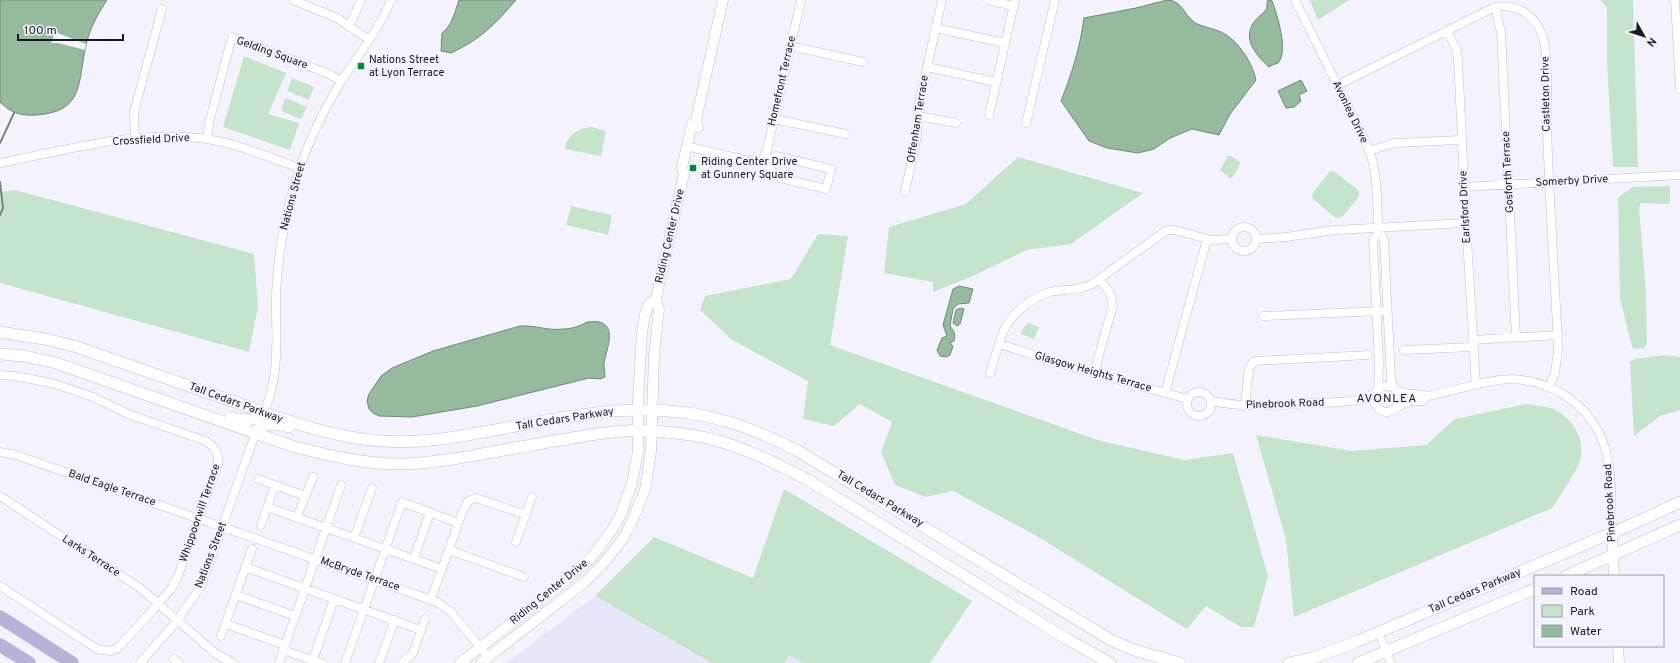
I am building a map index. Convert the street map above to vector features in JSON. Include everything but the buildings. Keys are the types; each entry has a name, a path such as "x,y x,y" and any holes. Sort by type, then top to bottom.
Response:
{"main road":[{"name":"Tall Cedars Parkway","path":"0,332 50,340 77,347 320,431 358,439 416,442 437,440 596,412 638,409 690,413 728,421 779,441 854,483 1111,640 1142,652 1180,663"},
{"name":"Tall Cedars Parkway","path":"0,354 25,356 56,362 295,447 323,454 363,461 404,464 470,456 607,432 653,431 721,441 771,461 825,490 1067,639 1110,663"},
{"path":"205,414 215,412 242,420 258,417 264,412"},
{"path":"256,432 260,428 276,425 286,426 310,434 320,431"},
{"name":"Tall Cedars Parkway","path":"1289,663 1316,657 1378,632 1636,523 1680,502"},
{"path":"1568,575 1680,525"},
{"name":"Tall Cedars Parkway","path":"1358,663 1534,589"},
{"path":"0,617 72,663"},
{"path":"0,645 29,663"}],"street":[{"path":"293,0 337,18 369,40"},
{"path":"350,27 361,0"},
{"name":"Nations Street","path":"264,412 271,394 276,363 276,302 280,253 290,199 300,168 315,131 341,81 380,23 391,0"},
{"name":"Riding Center Drive","path":"684,174 682,168 683,163 692,124 696,120 723,0"},
{"name":"Homefront Terrace","path":"762,162 767,152 801,0"},
{"name":"Offenham Terrace","path":"905,192 917,136 918,108 942,0"},
{"path":"988,0 1014,3 989,115"},
{"path":"1026,123 1054,0"},
{"name":"Avonlea Drive","path":"1295,0 1338,85 1369,151 1375,177 1378,229 1384,240 1389,311 1391,379 1395,390"},
{"path":"1676,0 1680,89"},
{"name":"Castleton Drive","path":"1495,7 1507,6 1522,11 1533,20 1541,32 1546,46 1550,182 1558,336 1557,361 1555,372 1549,386"},
{"path":"1338,85 1495,7"},
{"name":"Gosforth Terrace","path":"1495,7 1501,32 1516,337"},
{"path":"135,139 134,112 162,9"},
{"path":"935,28 1005,43"},
{"name":"Earlsford Drive","path":"1447,31 1456,48 1458,59 1472,344 1476,385"},
{"name":"Gelding Square","path":"207,139 209,123 232,37 329,74 341,81"},
{"path":"790,46 863,62"},
{"path":"927,67 996,82"},
{"path":"918,116 956,123"},
{"path":"774,118 846,134"},
{"name":"Riding Center Drive","path":"485,660 585,582 603,564 622,540 639,506 648,476 653,431 654,356 659,310 656,298 684,174 688,170 698,126 696,120"},
{"name":"Crossfield Drive","path":"0,163 94,144 135,139 176,137 207,139 234,145 300,168"},
{"path":"1369,151 1394,143 1461,140"},
{"path":"692,147 754,162 762,162 776,156 831,169 826,189 780,178 762,162"},
{"name":"Somerby Drive","path":"1464,186 1680,175"},
{"path":"1256,238 1286,237 1335,230 1466,224"},
{"path":"1242,227 1251,230 1256,238 1254,245 1246,251 1236,248 1232,239 1236,230 1242,227"},
{"name":"Avonlea Drive","path":"1377,392 1379,363 1373,240 1378,229"},
{"path":"990,373 1006,326 1026,306 1039,296 1050,292 1082,289 1100,280 1167,230 1175,230 1207,240 1232,239"},
{"path":"1165,393 1207,240"},
{"path":"1094,373 1113,305 1110,293 1100,280"},
{"name":"Riding Center Drive","path":"460,663 577,571 590,559 602,545 621,514 631,488 638,451 640,358 645,315 648,306 656,298"},
{"path":"1263,316 1389,311"},
{"path":"1404,350 1472,344 1516,337 1558,336"},
{"name":"Glasgow Heights Terrace","path":"1000,344 1058,363 1187,399"},
{"path":"1245,406 1249,368 1254,361 1368,355"},
{"name":"Whippoorwill Terrace","path":"0,375 52,383 93,397 128,414 201,439 210,444 217,451 219,457 218,464 178,576 171,589 121,645 114,650 104,651 97,648 41,614 0,586"},
{"name":"Pinebrook Road","path":"1395,390 1428,396 1500,380 1517,380 1549,386 1567,397 1590,419 1602,440 1608,466 1614,575"},
{"path":"1386,386 1395,390 1400,398 1396,408 1386,412 1377,408 1374,401 1377,392 1386,386"},
{"path":"1200,391 1207,394 1211,401 1208,412 1198,416 1188,411 1186,404 1187,399 1193,392 1200,391"},
{"name":"Pinebrook Road","path":"1211,401 1245,406 1360,400 1377,392"},
{"name":"Pinebrook Road","path":"1396,408 1406,402 1423,401 1428,396"},
{"name":"Pinebrook Road","path":"1360,400 1361,403 1370,404 1377,408"},
{"name":"Nations Street","path":"140,663 177,621 194,598 205,579 256,432"},
{"name":"Bald Eagle Terrace","path":"0,452 16,455 223,526"},
{"path":"297,517 312,477"},
{"path":"258,479 305,496"},
{"path":"261,525 275,485"},
{"path":"279,663 340,485"},
{"path":"354,538 372,488"},
{"name":"Larks Terrace","path":"0,496 140,588 215,653 233,663"},
{"path":"516,542 532,497"},
{"path":"431,599 458,523 468,501 474,498 526,515"},
{"path":"345,663 402,502 458,523"},
{"path":"267,507 442,569"},
{"path":"414,559 430,512"},
{"name":"McBryde Terrace","path":"223,526 431,599 441,604 451,612 480,647 485,660"},
{"path":"221,636 252,549"},
{"path":"449,550 524,577"},
{"path":"245,568 421,630"},
{"path":"236,596 295,616"},
{"path":"226,624 317,661 334,599"},
{"path":"402,663 413,653 425,619"},
{"path":"380,663 395,620"},
{"path":"1378,632 1391,663"},
{"path":"1618,647 1619,663"}],"shaded area":[{"path":"595,596 712,663 506,663"},
{"path":"789,655 803,663 784,663"}],"green space":[{"path":"1310,0 1349,0 1318,20"},
{"path":"1600,0 1633,0 1638,167 1613,167 1607,64 1607,8"},
{"path":"244,56 286,73 268,114 299,123 290,150 223,127"},
{"path":"292,78 314,87 309,100 287,91"},
{"path":"285,98 307,107 301,119 281,111"},
{"path":"587,127 606,131 601,156 565,149 568,140 574,133"},
{"path":"1228,156 1231,156 1240,162 1232,178 1229,178 1220,170"},
{"path":"1018,157 1143,193 1071,244 1027,250 973,276 933,292 933,282 884,273 889,227 966,204"},
{"path":"1330,171 1335,172 1359,191 1359,197 1342,217 1336,218 1313,199 1312,194"},
{"path":"1670,186 1669,204 1641,203 1639,207 1646,293 1647,343 1644,348 1634,349 1632,347 1620,298 1618,198 1632,187"},
{"path":"15,190 254,254 258,306 249,352 0,283 0,192"},
{"path":"571,206 612,215 608,235 566,225"},
{"path":"818,234 848,236 830,345 1101,441 1184,460 1233,453 1268,576 1254,627 1241,627 1206,606 1187,629 1035,535 953,491 926,497 895,485 881,452 892,422 860,404 834,426 803,419 808,381 732,340 700,310 705,296 791,279"},
{"path":"1028,323 1039,327 1034,339 1021,334 1024,327"},
{"path":"1665,355 1680,357 1680,410 1660,416 1634,436 1630,362 1635,359"},
{"path":"1526,404 1551,408 1560,413 1571,423 1579,435 1581,442 1581,457 1579,463 1573,476 1552,508 1294,617 1286,540 1256,435 1352,451 1426,445 1455,419"},
{"path":"784,489 972,601 930,663 803,663 789,655 784,663 712,663 595,596 654,537 753,578"}],"water":[{"path":"0,0 107,0 96,18 88,37 79,86 70,103 62,109 51,113 26,115 16,113 8,109 0,102"},
{"path":"459,0 516,0 494,24 479,37 451,53 441,51 442,33 451,22"},
{"path":"1167,0 1176,2 1194,22 1221,32 1233,40 1248,59 1256,80 1230,114 1219,135 1192,129 1170,138 1154,149 1138,153 1107,148 1089,141 1061,101 1075,60 1084,18 1136,8"},
{"path":"1268,0 1272,1 1277,14 1282,42 1281,57 1278,63 1269,67 1255,52 1249,35 1254,22 1266,10"},
{"path":"1301,80 1307,91 1299,95 1301,101 1294,107 1286,108 1278,91"},
{"path":"959,286 973,289 969,303 958,304 953,309 950,326 954,331 955,336 954,341 950,343 953,346 950,355 946,357 940,356 937,350 942,338 947,336 943,325 953,289"},
{"path":"960,308 964,309 960,324 957,326 953,323 956,310"},
{"path":"587,322 603,323 608,329 609,333 609,343 604,364 605,377 600,379 589,378 477,406 412,417 379,416 369,409 367,401 369,394 381,376 392,368 433,351 520,326 531,326 547,329 566,329 579,326"}],"pier":[{"path":"55,32 86,44 85,50 58,43 51,43"}],"waterway":[{"path":"0,143 14,113"},
{"path":"0,182 3,208 0,215"}],"place":[{"name":"Nations Street at Lyon Terrace","path":"361,66"},
{"name":"Riding Center Drive at Gunnery Square","path":"693,168"}],"district":[{"name":"AVONLEA","path":"1387,399"}]}
